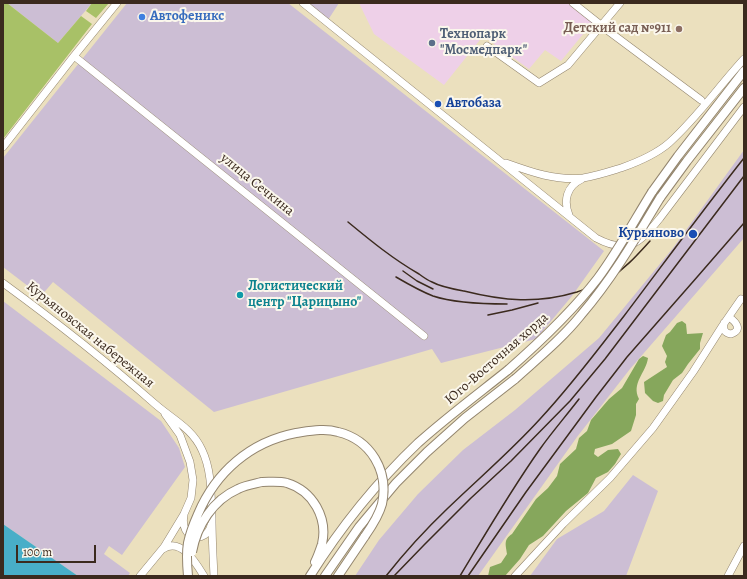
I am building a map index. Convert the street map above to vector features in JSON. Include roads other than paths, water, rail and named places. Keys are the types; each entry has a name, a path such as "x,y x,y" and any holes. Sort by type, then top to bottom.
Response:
{"main road":[{"name":"Юго-Восточная хорда","path":"309,576 348,521 388,473 418,444 541,341 572,309 598,277 616,251 652,192 678,156 744,71"},
{"name":"Юго-Восточная хорда","path":"325,576 359,527 402,478 432,447 548,350 580,316 606,284 660,198 744,88"},
{"path":"188,576 188,543 193,525 203,502 225,471 251,451 268,442 286,435 323,430 338,432 353,437 364,445 374,455 380,466 383,480 382,504 375,521 338,576"},
{"path":"188,576 194,543 202,521 215,505 227,495 238,489 251,484 276,481 287,483 298,488 307,495 319,512 322,522 322,544 309,576"}],"street":[{"path":"3,147 117,3"},
{"path":"303,3 596,238 619,246 627,246 637,242 648,233 744,107"},
{"path":"574,3 701,100"},
{"path":"487,46 539,83 568,65 620,3"},
{"name":"улица Сечкина","path":"74,56 424,336"},
{"path":"500,160 550,177 572,179 593,176 631,164 652,155 668,144 684,128 744,59"},
{"path":"569,216 566,206 567,194 577,181 584,178"},
{"name":"Курьяновская набережная","path":"3,283 59,325 178,421 194,436 202,450 209,473 211,488 214,576"},
{"path":"515,576 563,524 610,478 653,428 693,372 741,299"},
{"path":"714,340 717,336 735,332 737,328 736,323 729,317"},
{"path":"724,323 724,328 728,334"},
{"name":"Курьяновская набережная","path":"140,576 161,551 184,514 191,498 193,480 190,462 180,435 160,408"},
{"path":"184,514 183,524 185,530 190,535 197,537 204,535 209,531 212,516"},
{"path":"161,551 165,548 178,546 187,553 204,576"},
{"path":"728,576 744,546"}],"water":[{"path":"3,524 78,576 3,576"}],"railway":[{"path":"386,576 431,525 518,442 562,394 614,329 744,158"},
{"path":"394,576 570,401 605,359 744,176"},
{"path":"348,222 391,256 436,284 447,288 493,297 520,300 534,300 562,296 594,286 610,278 621,270 632,261 650,241"},
{"path":"468,576 526,492 627,357 744,223"},
{"path":"403,271 417,281 433,289"},
{"path":"396,277 423,292 441,298 470,303 507,304"},
{"path":"488,315 538,303"},
{"path":"460,576 529,464 549,436 579,399"}],"place":[{"name":"Автофеникс","path":"142,17"},
{"name":"Детский сад №911","path":"679,29"},
{"name":"Технопарк \"Мосмедпарк\"","path":"432,43"},
{"name":"Автобаза","path":"438,104"},
{"name":"Курьяново","path":"693,234"},
{"name":"Логистический центр \"Царицыно\"","path":"240,295"}]}
